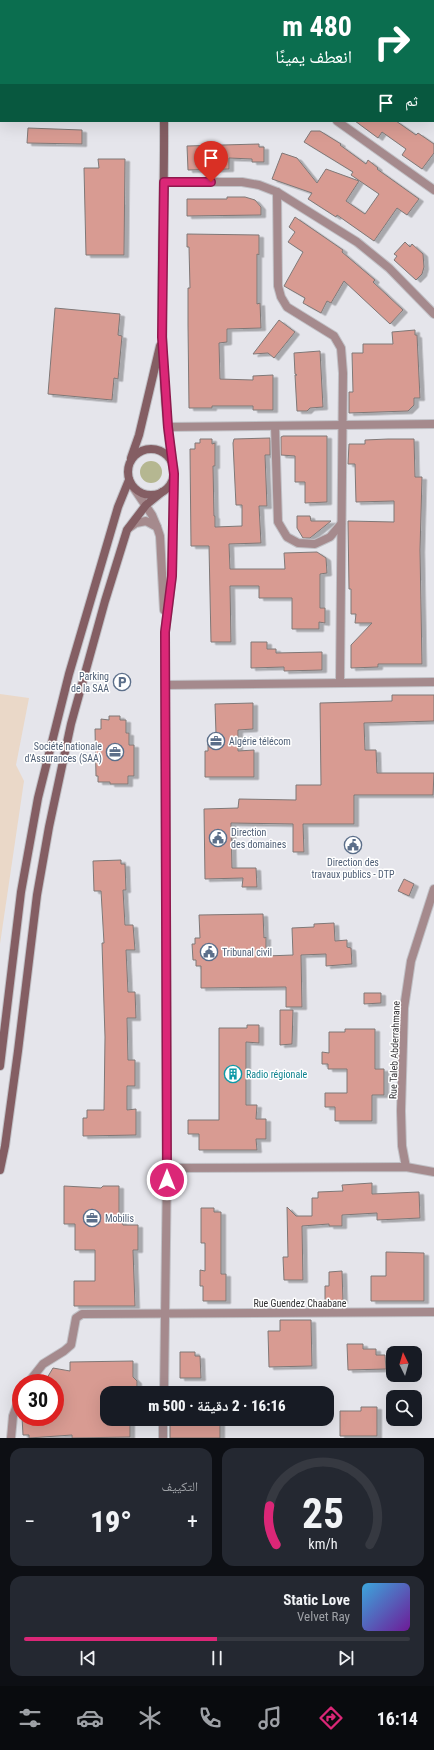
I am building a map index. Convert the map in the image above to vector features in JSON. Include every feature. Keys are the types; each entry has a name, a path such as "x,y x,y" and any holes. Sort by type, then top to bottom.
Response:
{"main road":[{"path":"0,1170 5,1146 18,1051 37,895 49,827 71,724 127,530 146,505 168,488 172,482 174,470 168,427 162,337 164,122"},
{"path":"162,337 139,435 129,465 128,473 131,483 146,495 162,492"},
{"path":"129,465 132,458 138,453 144,450 152,449 159,450 166,454 174,470"},
{"path":"0,1066 21,892 38,798 73,658 118,507 131,483"}],"street":[{"path":"338,122 434,190"},
{"path":"164,182 242,182 259,185 277,192 358,242 389,268 434,314"},
{"path":"277,192 278,286 280,297 287,308 334,336 341,348 343,373 340,683"},
{"path":"168,427 434,424"},
{"path":"275,426 278,522 287,537 298,543 315,544 330,537 341,524"},
{"path":"165,632 172,576 174,470"},
{"path":"131,483 146,505 160,536 165,632 167,1168 164,1386"},
{"path":"127,530 136,523 146,521 157,527"},
{"path":"165,686 434,682"},
{"name":"Rue Taleb Abderrahmane","path":"406,1166 402,1146 401,1111 404,1008 411,961 434,889"},
{"path":"167,1168 406,1166 434,1172"},
{"name":"Rue Guendez Chaabane","path":"35,1374 43,1364 71,1345 76,1318 82,1314 434,1312"},
{"path":"12,1438 13,1426"},
{"path":"163,1426 163,1438"}],"shaded area":[{"path":"0,694 29,698 16,765 24,781 0,944"}],"green space":[{"path":"147,461 155,461 162,468 162,476 155,483 147,483 140,476 140,468"}],"building":[{"path":"356,122 397,122 416,135 418,133 434,144 434,153 422,169 402,155 406,149 382,132 378,138"},
{"path":"28,128 82,130 82,144 27,143"},
{"path":"311,131 320,131 341,144 340,145 366,164 368,160 378,168 377,169 419,199 407,215 397,208 374,241 337,215 336,217 308,199 312,193 272,179 282,153 297,158 317,183 326,169 359,181 346,201 365,214 379,194 351,175 353,172 304,142"},
{"path":"259,144 259,147 264,147 264,162 252,162 252,159 229,158 229,169 188,170 187,146"},
{"path":"98,159 125,159 124,255 86,255 84,168 99,168"},
{"path":"227,197 245,197 255,200 261,207 261,215 187,216 187,199 227,199"},
{"path":"295,217 343,250 342,252 375,280 373,282 403,310 390,324 344,281 331,303 327,301 321,313 303,303 305,298 284,286 303,252 288,242 295,232 289,227"},
{"path":"187,234 259,235 259,255 257,254 257,304 260,303 261,328 227,329 227,342 219,343 220,379 253,380 253,376 273,375 273,410 253,410 253,406 212,406 212,408 189,408 188,288 190,288 189,247 187,247"},
{"path":"405,242 410,247 412,244 423,254 424,267 422,274 416,280 394,260 397,256 394,254"},
{"path":"55,308 120,314 118,335 122,336 118,379 114,378 112,400 48,394"},
{"path":"279,320 295,332 274,358 268,353 253,354"},
{"path":"415,330 415,335 417,335 420,398 414,398 414,405 408,411 349,413 349,392 353,392 352,353 363,353 363,344 393,344 392,332"},
{"path":"320,351 323,407 310,408 307,411 297,411 295,375 297,375 295,374 294,353"},
{"path":"327,436 327,502 305,503 305,482 295,482 295,456 281,455 281,437"},
{"path":"270,438 270,455 265,455 267,506 259,506 261,543 229,544 230,569 285,569 284,553 317,552 326,558 327,573 320,574 320,608 325,608 325,623 319,622 319,629 292,629 292,598 259,598 259,586 230,586 231,642 211,642 209,546 191,546 190,449 195,449 195,443 200,443 200,439 212,439 212,444 215,443 215,466 213,466 215,527 242,526 242,505 236,505 234,439"},
{"path":"414,439 415,477 422,477 420,550 422,664 378,664 378,667 351,668 351,645 372,623 355,623 356,614 351,614 348,521 394,522 394,501 356,502 355,464 348,464 349,444 365,444 365,440"},
{"path":"297,516 310,516 311,521 331,521 310,538 303,538 297,528"},
{"path":"251,642 267,642 267,649 276,649 276,653 322,652 322,670 284,671 284,667 251,668"},
{"path":"392,695 434,695 434,721 364,723 365,750 376,750 377,773 434,773 433,795 354,795 354,824 303,824 304,852 293,852 293,824 231,823 232,868 256,868 257,887 242,887 243,878 205,879 204,809 238,808 239,799 296,800 296,785 321,785 320,703 392,701"},
{"path":"253,703 253,729 238,730 238,751 254,750 254,777 205,777 205,751 208,751 208,740 216,734 215,704"},
{"name":"Société nationale d'Assurances (SAA)","path":"109,716 120,716 120,720 126,720 126,733 129,733 129,745 134,745 134,776 128,776 128,784 98,782 98,776 96,776 95,729 101,729 101,719 109,720"},
{"path":"121,860 121,864 125,864 126,890 123,890 125,925 133,925 135,950 126,950 128,992 135,992 136,1018 127,1018 128,1060 135,1060 135,1086 127,1086 127,1110 136,1109 136,1135 83,1136 83,1118 87,1118 87,1110 104,1110 105,1037 102,943 104,943 101,891 94,891 93,861"},
{"path":"404,879 414,884 409,896 398,891"},
{"path":"263,914 264,938 266,937 266,956 293,955 292,928 314,927 314,924 334,923 335,941 347,940 347,947 351,948 352,964 326,966 326,954 301,955 302,1007 286,1007 286,987 201,988 201,966 196,966 196,960 193,960 192,944 195,944 195,938 200,938 199,915"},
{"path":"364,993 381,993 381,1003 364,1004"},
{"path":"280,1010 293,1010 292,1044 280,1045"},
{"name":"Radio régionale","path":"247,1025 259,1025 259,1043 246,1042 246,1105 257,1105 256,1119 266,1119 266,1139 256,1139 257,1150 199,1150 199,1134 188,1134 188,1120 219,1120 219,1028 247,1028"},
{"path":"345,1029 375,1029 375,1069 384,1069 384,1095 372,1095 372,1121 335,1121 335,1107 325,1107 325,1093 347,1093 347,1069 328,1069 328,1064 322,1064 322,1052 329,1053 329,1032 345,1032"},
{"path":"372,1183 372,1194 419,1192 420,1218 377,1220 377,1213 342,1215 342,1226 329,1226 329,1224 302,1226 303,1280 284,1280 283,1257 288,1257 287,1207 296,1216 312,1216 312,1198 318,1198 318,1192 343,1191 342,1185"},
{"path":"64,1186 101,1188 103,1186 119,1186 119,1213 123,1225 138,1225 138,1250 133,1250 135,1306 74,1306 74,1281 95,1281 95,1250 75,1250 75,1224 64,1224"},
{"path":"201,1208 214,1208 214,1212 221,1212 221,1274 226,1274 226,1301 203,1301 203,1286 200,1286 200,1270 205,1271 205,1243 201,1243"},
{"path":"386,1252 424,1253 424,1301 371,1301 371,1276 386,1276"},
{"path":"342,1271 343,1301 325,1301 325,1286 329,1286 329,1272"},
{"path":"280,1320 311,1320 312,1366 269,1367 268,1331 280,1331"},
{"path":"347,1344 363,1344 363,1349 376,1349 376,1355 385,1355 386,1369 348,1370"},
{"path":"180,1352 195,1352 195,1356 200,1356 201,1378 180,1378"},
{"path":"133,1361 133,1377 137,1381 137,1386 100,1386 100,1426 130,1426 130,1437 72,1438 72,1435 29,1438 29,1435 23,1435 22,1426 64,1426 64,1374 49,1374 53,1368 70,1371 70,1362"},
{"path":"361,1407 377,1407 377,1436 340,1436 340,1411 361,1411"},
{"path":"170,1426 220,1426 220,1438 170,1438"}],"place":[{"name":"Parking de la SAA","path":"122,682"},
{"name":"Algérie télécom","path":"216,741"},
{"name":"Société nationale d'Assurances (SAA)","path":"115,752"},
{"name":"Direction des domaines","path":"218,838"},
{"name":"Direction des travaux publics - DTP","path":"353,845"},
{"name":"Tribunal civil","path":"209,952"},
{"name":"Radio régionale","path":"233,1074"},
{"name":"Mobilis","path":"92,1218"}],"route":[{"path":"167,1180 165,632 172,576 174,467 168,427 162,337 164,182 211,182"}]}
